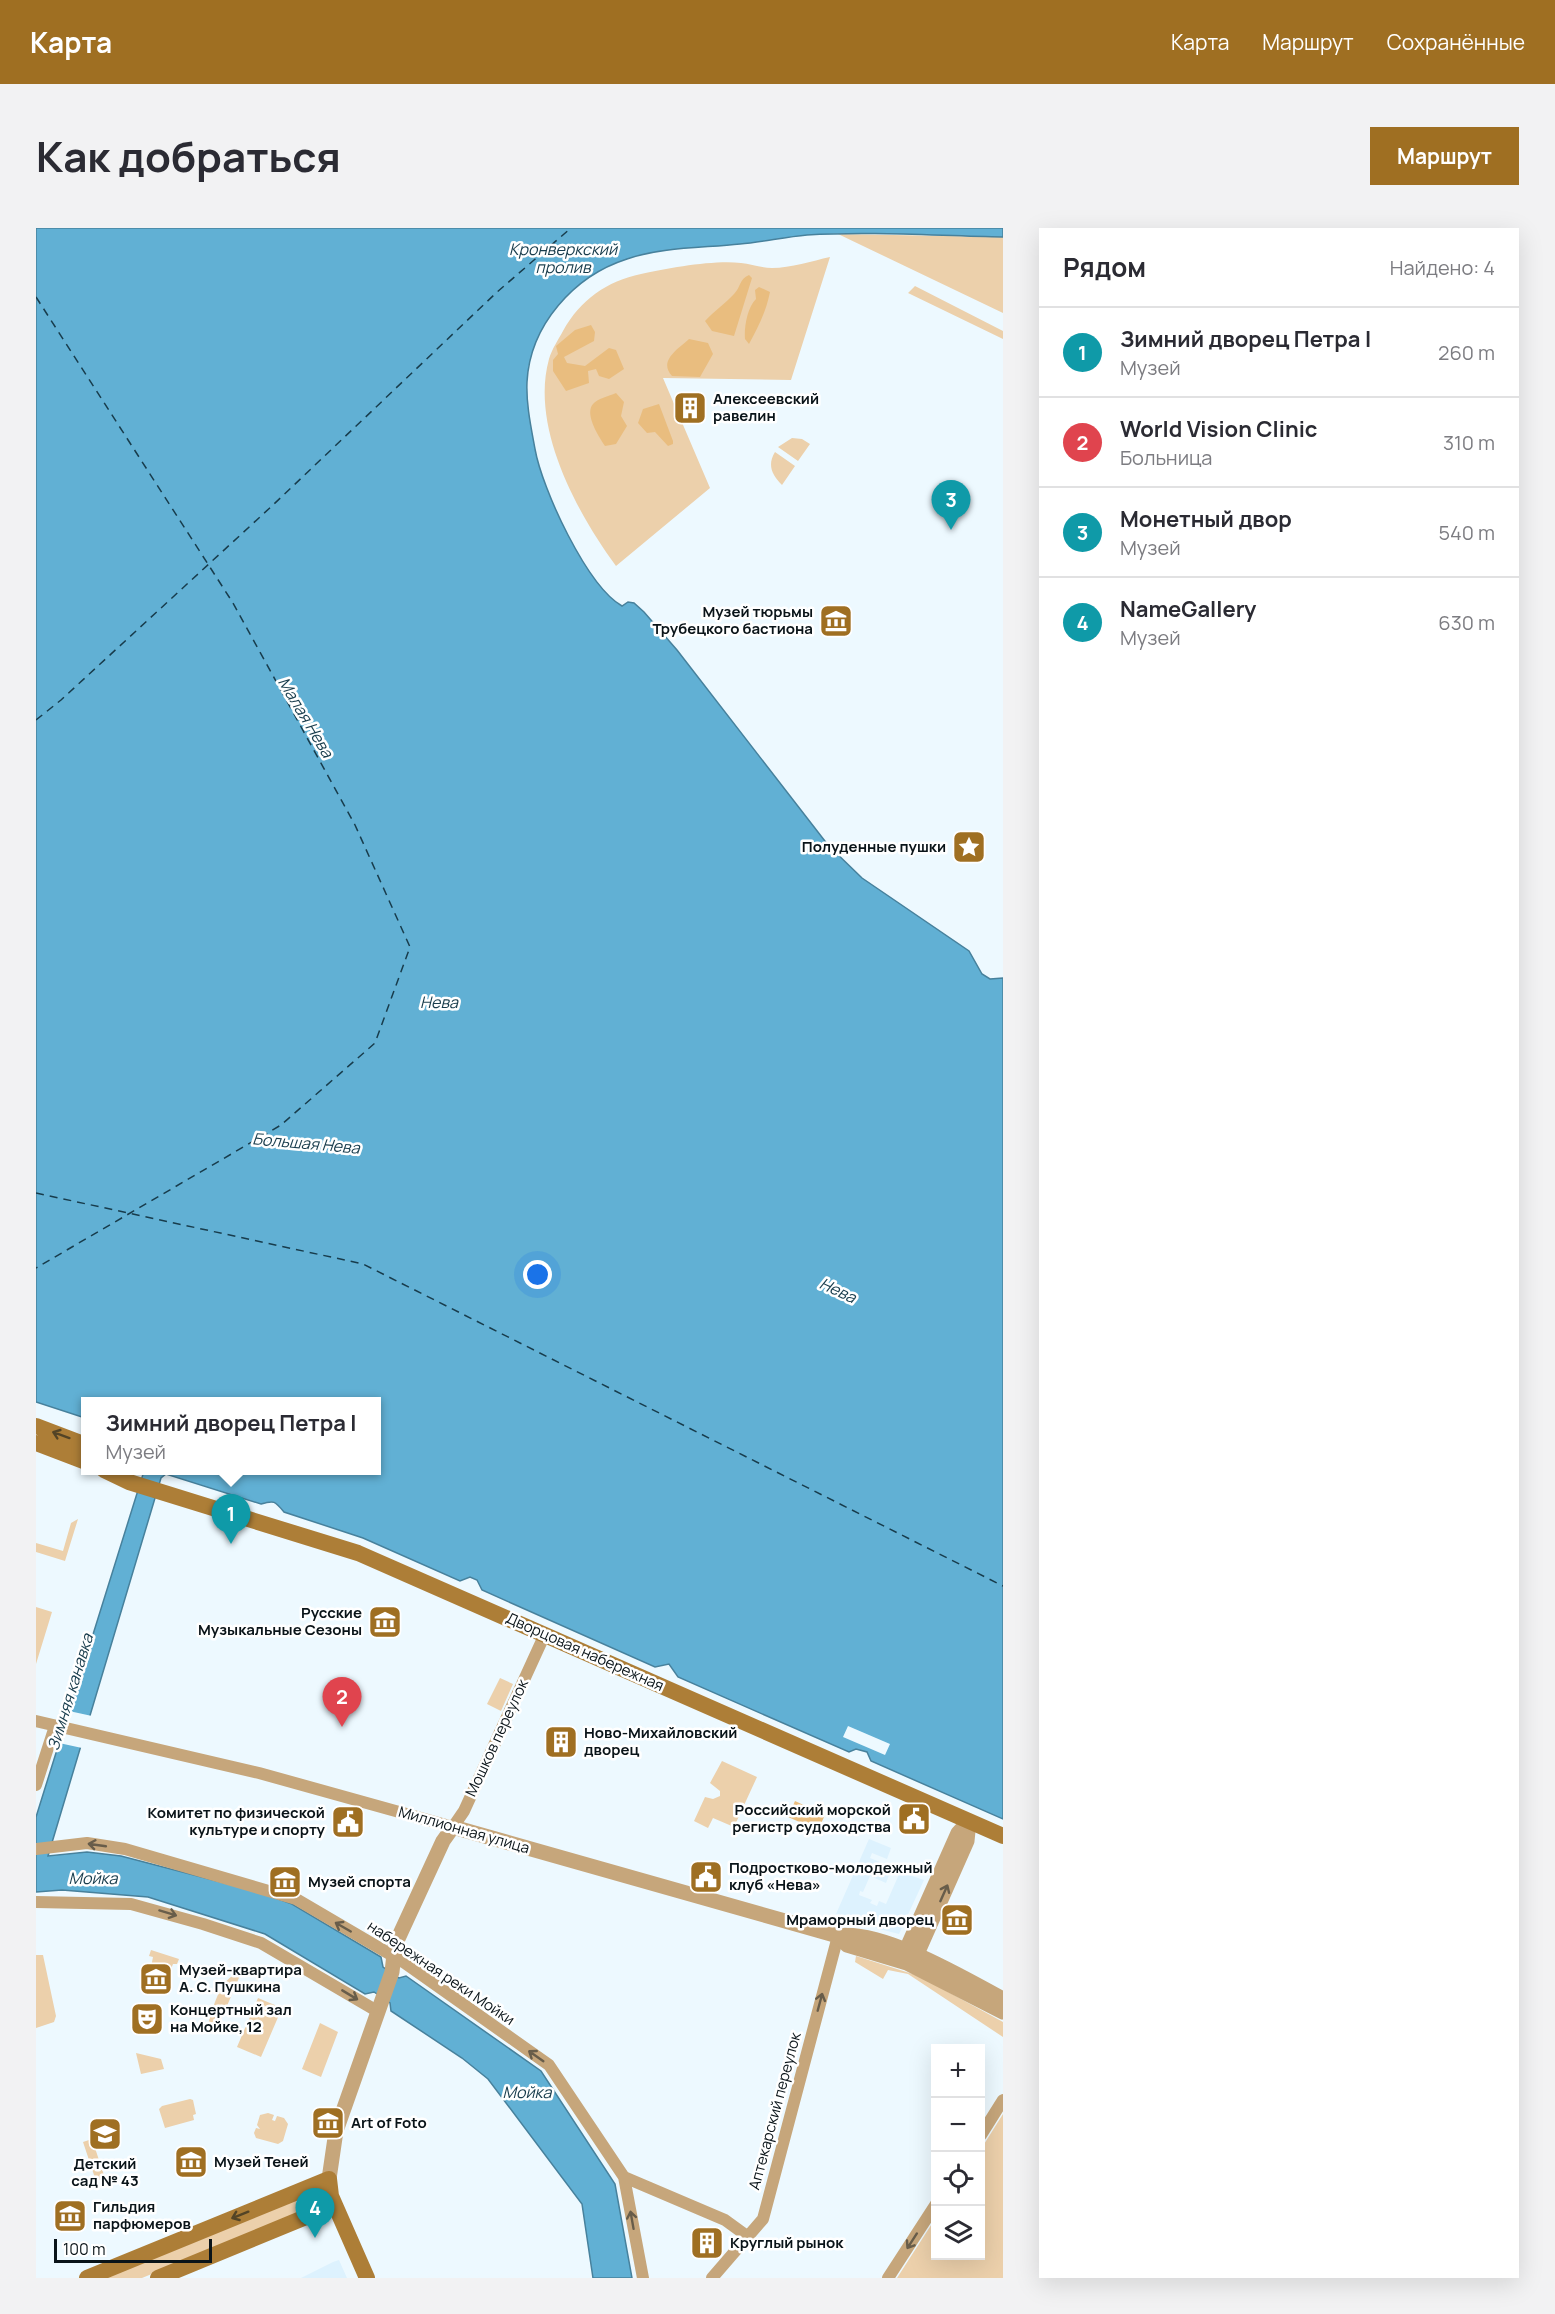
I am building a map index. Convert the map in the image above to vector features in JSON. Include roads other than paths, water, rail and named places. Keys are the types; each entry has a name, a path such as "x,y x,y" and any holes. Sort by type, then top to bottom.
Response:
{"main road":[{"path":"36,1426 81,1443"},
{"path":"36,1443 81,1460"},
{"path":"117,1475 138,1483"},
{"path":"129,1475 138,1483"},
{"name":"Дворцовая набережная","path":"138,1483 358,1553 1003,1836"},
{"path":"87,2278 328,2179 335,2205 367,2278"},
{"path":"294,2192 304,2192 314,2202 312,2212 305,2217"},
{"path":"158,2278 335,2205"}],"street":[{"name":"Мошков переулок","path":"328,2179 333,2145 393,1964 395,1945 436,1856 464,1811 545,1634"},
{"path":"36,1721 59,1727 36,1785"},
{"name":"Миллионная улица","path":"59,1727 259,1773 838,1936 847,1945 910,1956 1003,1999"},
{"path":"910,1956 957,1833 969,1821"},
{"name":"набережная реки Мойки","path":"36,1849 87,1843 125,1849 296,1899 549,2065 624,2177 643,2278"},
{"path":"36,1902 131,1904 150,1907 261,1943 379,2005"},
{"name":"Аптекарский переулок","path":"712,2278 763,2219 838,1936"},
{"name":"Миллионная улица","path":"910,1956 1003,2012"},
{"path":"985,2129 1003,2100"},
{"path":"624,2177 725,2220 747,2236"},
{"path":"888,2278 935,2206"}],"water":[{"name":"Нева","path":"36,228 1003,228 1003,237 807,235 668,250 627,259 589,277 558,306 536,341 530,361 527,390 529,416 539,466 556,511 595,579 608,595 622,606 628,602 634,603 644,612 677,650 828,845 862,878 969,951 982,974 990,979 1003,978 1003,1819 871,1761 867,1752 856,1749 849,1752 678,1677 669,1664 655,1667 482,1590 477,1580 470,1577 460,1581 363,1538 284,1512 274,1502 261,1504 169,1475 381,1475 381,1397 81,1397 81,1417 36,1402"},
{"name":"Нева","path":"143,1475 165,1475 161,1478 48,1856 87,1852 121,1856 259,1892 292,1904 381,1957 383,1967 399,1978 406,1976 541,2071 615,2184 632,2278 593,2278 582,2204 488,2079 462,2058 391,2011 390,2003 374,1992 365,1994 265,1934 148,1897 62,1890 36,1892 36,1817"}],"place":[{"name":"Алексеевский равелин","path":"690,408"},
{"name":"Монетный двор","path":"951,530"},
{"name":"Музей тюрьмы Трубецкого бастиона","path":"836,621"},
{"name":"Полуденные пушки","path":"969,847"},
{"name":"Зимний дворец Петра I","path":"231,1544"},
{"name":"Русские Музыкальные Сезоны","path":"385,1622"},
{"name":"World Vision Clinic","path":"342,1727"},
{"name":"Ново-Михайловский дворец","path":"561,1742"},
{"name":"Российский морской регистр судоходства","path":"914,1819"},
{"name":"Комитет по физической культуре и спорту","path":"348,1822"},
{"name":"Подростково-молодежный клуб «Нева»","path":"706,1877"},
{"name":"Музей спорта","path":"285,1882"},
{"name":"Мраморный дворец","path":"957,1920"},
{"name":"Музей-квартира А. С. Пушкина","path":"156,1979"},
{"name":"Концертный зал на Мойке, 12","path":"147,2019"},
{"name":"Art of Foto","path":"328,2123"},
{"name":"Детский сад № 43","path":"105,2134"},
{"name":"Музей Теней","path":"191,2162"},
{"name":"Гильдия парфюмеров","path":"70,2216"},
{"name":"NameGallery","path":"315,2238"},
{"name":"Круглый рынок","path":"707,2243"}],"water label":[{"name":"Кронверкский пролив","path":"563,258"},
{"name":"Малая Нева","path":"306,717"},
{"name":"Большая Нева","path":"306,1143"},
{"name":"Зимняя канавка","path":"70,1692"},
{"name":"Мойка","path":"93,1878"},
{"name":"Мойка","path":"527,2092"}]}
